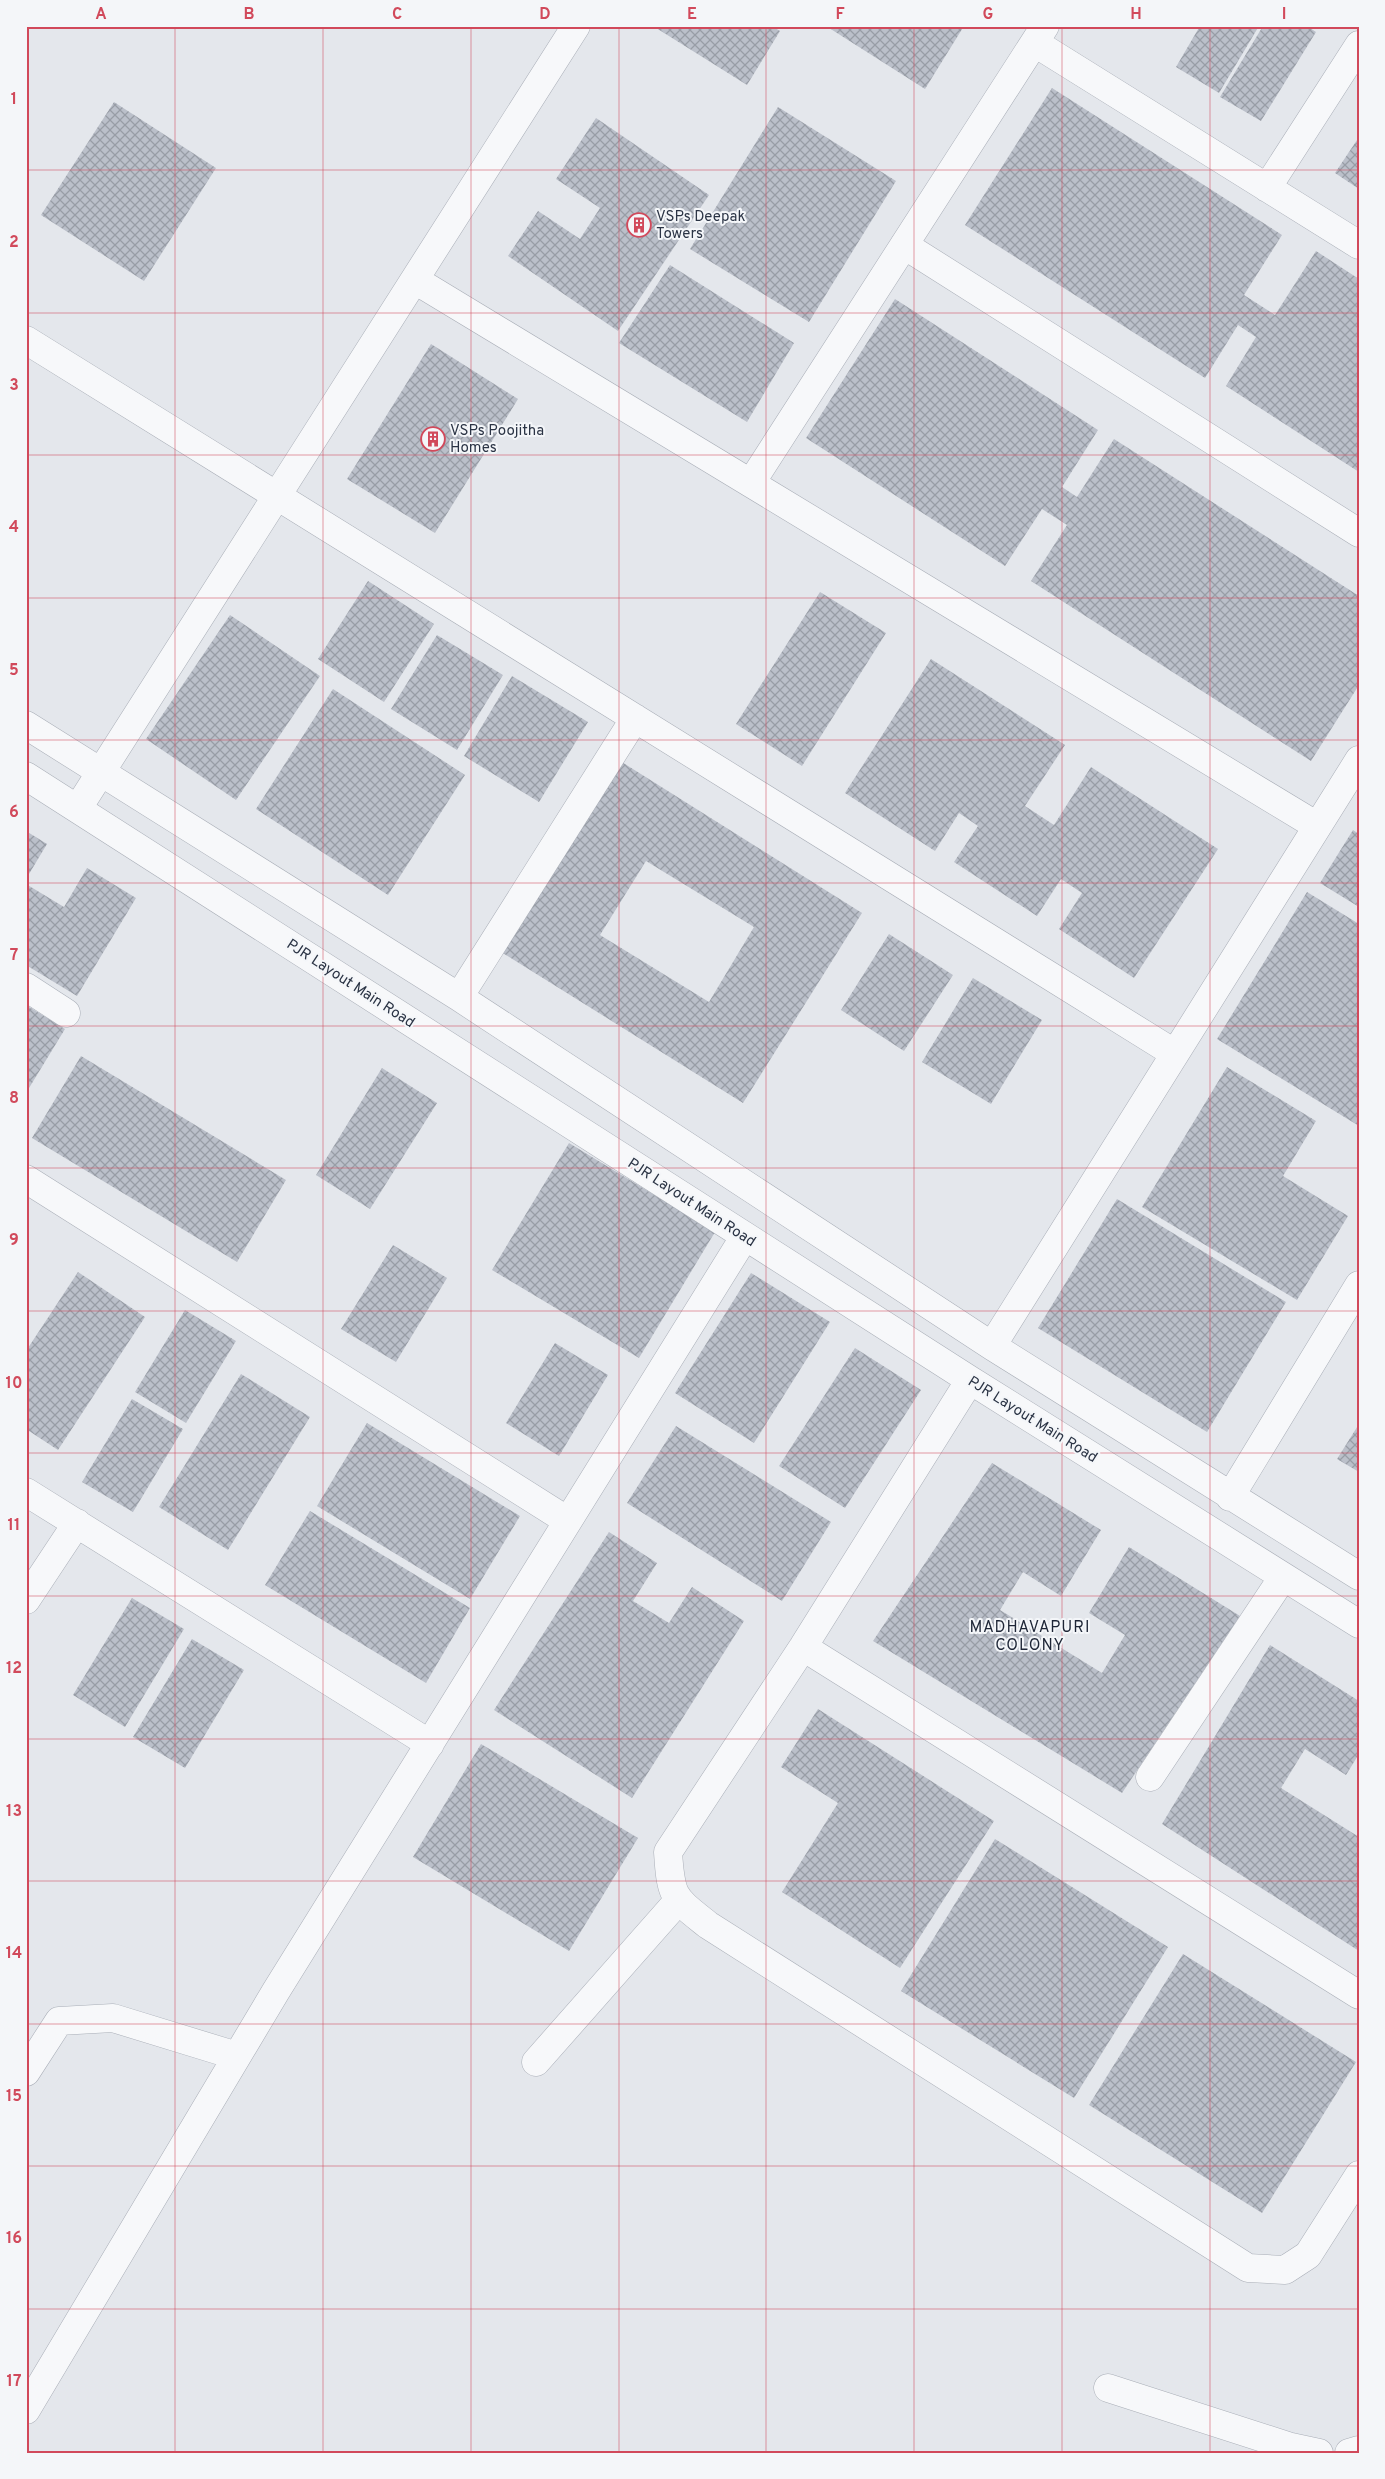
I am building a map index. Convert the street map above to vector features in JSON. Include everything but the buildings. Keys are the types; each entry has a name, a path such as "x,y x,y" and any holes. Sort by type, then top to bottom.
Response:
{"street":[{"path":"78,808 576,26"},
{"path":"751,483 1040,34 1266,188 1359,245"},
{"path":"1266,188 1359,45"},
{"path":"904,245 1359,533"},
{"path":"416,280 1317,826"},
{"path":"26,340 1174,1053"},
{"path":"459,997 636,718"},
{"path":"26,725 459,997 904,1290 1230,1497 1359,1576"},
{"path":"992,1346 1359,760"},
{"name":"PJR Layout Main Road","path":"26,776 970,1380 1359,1624"},
{"path":"26,988 66,1013"},
{"path":"26,1179 568,1521"},
{"path":"26,2410 237,2056 744,1236"},
{"path":"1230,1497 1359,1285"},
{"path":"881,1322 904,1290"},
{"path":"970,1380 802,1647 668,1852 670,1881 678,1901 708,1925 1248,2268 1285,2270 1308,2255 1359,2175"},
{"path":"26,1492 430,1744"},
{"path":"26,1600 77,1523"},
{"path":"1150,1777 1282,1577"},
{"path":"802,1647 1359,1995"},
{"path":"536,2062 678,1901"},
{"path":"26,2072 59,2021 114,2018 237,2056"},
{"path":"1108,2388 1291,2447 1319,2453"},
{"path":"1350,2453 1359,2450"}],"place":[{"name":"VSPs Deepak Towers","path":"639,225"},
{"name":"VSPs Poojitha Homes","path":"433,439"}],"district":[{"name":"MADHAVAPURI COLONY","path":"1030,1635"}]}
